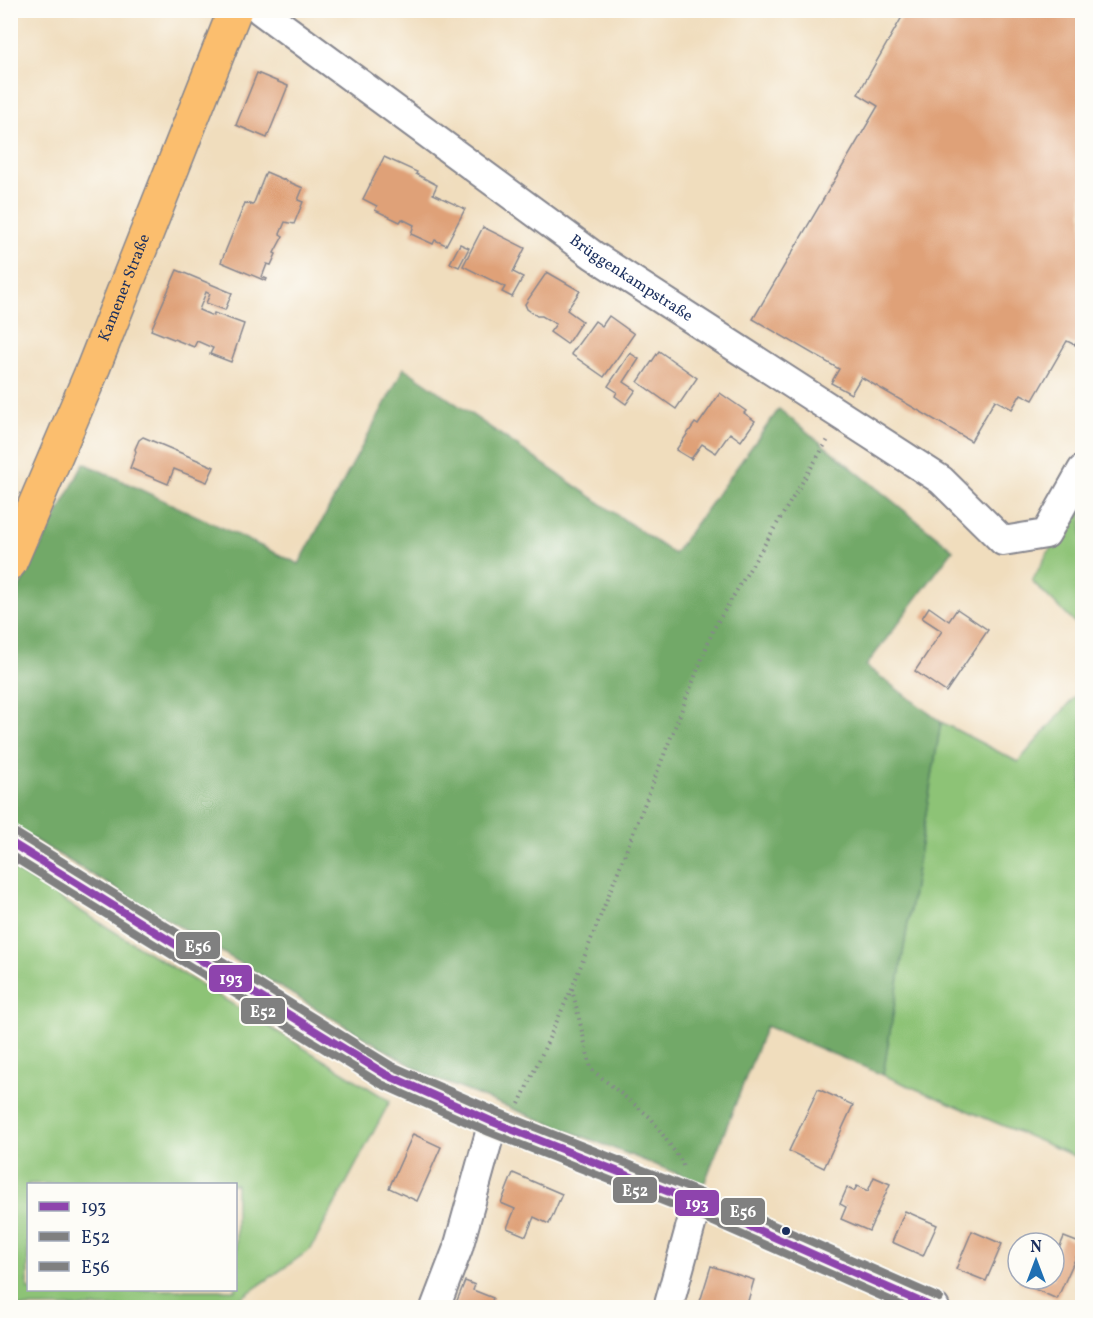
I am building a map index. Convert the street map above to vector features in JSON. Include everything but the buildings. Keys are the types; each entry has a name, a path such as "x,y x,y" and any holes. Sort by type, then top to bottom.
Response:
{"main road":[{"name":"Kamener Straße","path":"10,563 92,371 235,10"}],"street":[{"name":"Brüggenkampstraße","path":"260,10 592,255 941,480 1003,541 1046,534 1083,470"},
{"path":"10,842 385,1074 501,1126 697,1203 935,1308"},
{"path":"435,1308 501,1126"},
{"path":"668,1308 697,1203"}],"path":[{"path":"501,1126 572,988 714,628 841,416"},
{"path":"572,988 591,1069 651,1118 682,1162 697,1203"}],"green space":[{"path":"404,368 674,554 779,409 953,550 866,666 941,722 883,1075 766,1026 704,1184 429,1076 11,826 11,604 84,463 299,564"},
{"path":"1082,492 1082,630 1032,581"},
{"path":"1082,689 1082,1159 883,1075 941,722 1018,762"},
{"path":"11,868 390,1101 311,1249 228,1307 11,1307"}],"transit line":[{"name":"E56","path":"16,833 390,1065 497,1112 701,1193 939,1298"},
{"name":"193","path":"10,842 385,1074 493,1122 697,1203 934,1308"},
{"name":"E52","path":"10,855 381,1084 489,1132 693,1213 908,1308"}]}
